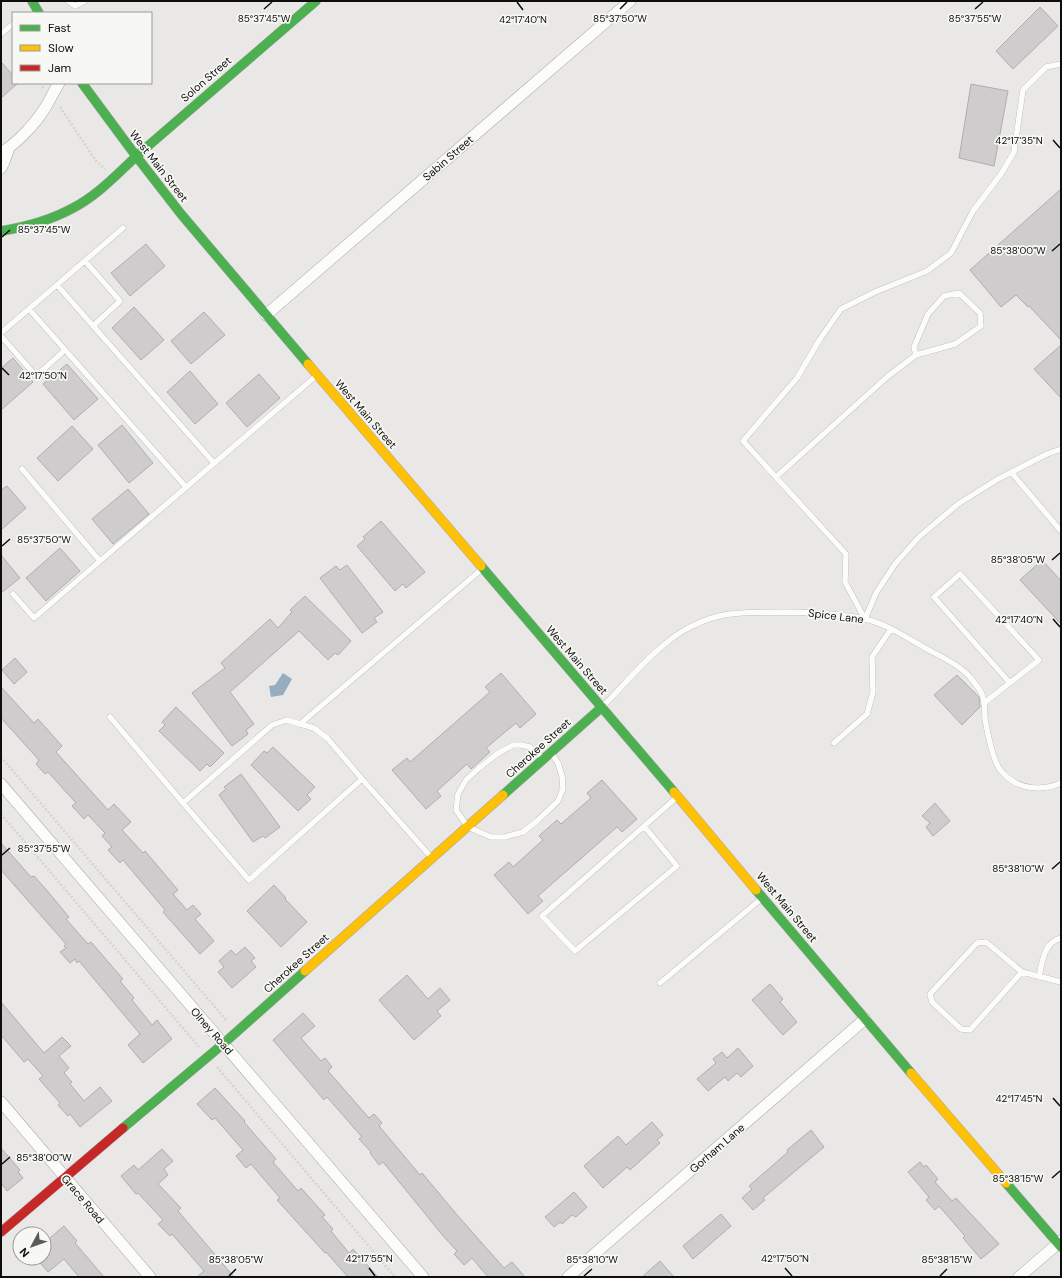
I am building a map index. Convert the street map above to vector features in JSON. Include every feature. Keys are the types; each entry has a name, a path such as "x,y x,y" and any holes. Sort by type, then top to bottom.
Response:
{"main road":[{"name":"Solon Street","path":"1,231 43,221 74,208 90,197 316,1"},
{"name":"West Main Street","path":"83,84 136,156 182,214 266,315 602,707 865,1019 1060,1244"},
{"name":"Cherokee Street","path":"1,1232 64,1177 223,1044 602,707"}],"street":[{"name":"Sabin Street","path":"266,315 630,1"},
{"path":"1,168 4,162 5,150 32,125 45,108 58,84"},
{"name":"Olney Road","path":"1,784 423,1277"},
{"name":"Gorham Lane","path":"568,1277 865,1019"},
{"name":"Grace Road","path":"1,1102 150,1277"},
{"path":"1019,1277 1060,1244"}],"lane":[{"path":"68,1 75,6 85,1"},
{"path":"1,34 12,25"},
{"path":"865,619 845,582 846,554 743,441 798,378 820,339 840,309 875,292 927,271 951,253 973,211 1001,174 1014,152 1023,90 1046,67 1061,64"},
{"path":"1,332 123,228"},
{"path":"85,261 120,301 93,326"},
{"path":"57,285 214,463"},
{"path":"776,477 887,377 916,355 955,344 981,326 980,313 959,293 944,296 928,314 914,347 916,355"},
{"path":"29,309 186,487"},
{"path":"1,336 36,376 65,350"},
{"path":"13,594 34,618 317,375"},
{"path":"865,619 876,593 887,576 898,560 919,537 958,504 998,479 1047,454 1061,449"},
{"path":"22,469 100,561"},
{"path":"1011,472 1061,531"},
{"path":"300,724 482,568"},
{"path":"984,703 1010,683 1039,660 960,574 934,597 1010,683"},
{"name":"Spice Lane","path":"602,707 659,649 676,635 691,626 713,617 737,612 822,612 865,619 891,629 941,656 968,675 981,693 994,756 999,768 1006,776 1027,787 1040,788 1052,786 1061,782"},
{"path":"834,743 867,714 873,692 872,657 891,629"},
{"path":"110,717 249,880 362,779"},
{"path":"183,803 272,725 287,720 314,728 328,739 432,858"},
{"path":"513,745 521,745 530,747 558,763 562,776 563,789 558,801 537,822 523,832 505,837 491,837 468,827 456,810 458,794 466,780 497,754 513,745"},
{"path":"644,826 676,866 575,951 542,916 644,826 678,797"},
{"path":"660,984 763,897"},
{"path":"1040,977 1043,954 1056,939 1061,938"},
{"path":"1022,972 970,1030 961,1029 932,1002 930,994 977,943 986,942 1022,972 1061,982"}],"path":[{"path":"40,84 59,106 96,160 114,177"},
{"path":"1,757 236,1032"}],"water":[{"path":"283,673 292,679 283,695 271,697 269,686 275,685"}],"building":[{"path":"1040,7 1058,26 1013,69 996,51"},
{"path":"1,62 12,74 12,84 17,84 1,98"},
{"path":"971,84 1008,91 994,166 959,158"},
{"path":"1061,189 1061,340 1029,306 1028,307 1016,295 1001,307 970,270"},
{"path":"146,244 165,266 130,296 111,273"},
{"path":"134,307 164,340 141,360 112,328"},
{"path":"204,312 225,335 191,364 171,341"},
{"path":"1061,345 1061,398 1034,369"},
{"path":"13,358 33,382 1,410 1,368"},
{"path":"67,364 98,399 74,420 43,384"},
{"path":"190,371 218,404 195,424 167,392"},
{"path":"259,374 280,398 247,427 226,403"},
{"path":"122,425 153,463 129,483 98,445"},
{"path":"72,426 93,449 58,481 37,458"},
{"path":"7,486 26,508 1,530 1,490"},
{"path":"128,489 149,514 113,544 92,519"},
{"path":"381,521 425,572 406,588 403,584 395,591 357,546 365,539 363,537"},
{"path":"60,548 80,571 46,601 26,578"},
{"path":"1,555 20,578 1,593"},
{"path":"1042,560 1061,581 1061,624 1020,580"},
{"path":"347,565 383,612 374,618 377,622 362,633 320,578 336,566 340,570"},
{"path":"305,596 351,641 338,655 335,653 328,660 299,631 230,692 254,724 246,730 248,734 232,746 192,693 225,668 221,663 270,619 278,628 292,612 290,610"},
{"path":"15,658 27,672 14,684 2,670"},
{"path":"501,673 536,714 520,728 516,723 486,748 490,752 471,769 467,764 437,791 441,796 426,809 392,770 407,758 410,762 490,692 485,687"},
{"path":"957,675 979,697 980,706 962,725 934,695"},
{"path":"1,687 34,723 38,719 62,746 56,752 108,810 114,804 131,822 122,830 143,853 145,851 178,890 173,894 187,910 193,905 201,914 195,919 214,941 200,954 163,912 165,910 123,860 120,863 108,850 112,847 102,836 105,833 88,815 84,819 72,806 76,803 48,772 45,774 36,764 39,760 1,718"},
{"path":"176,707 224,753 210,767 207,764 200,771 159,731 165,725 162,722"},
{"path":"273,747 315,787 307,795 311,799 298,811 251,765 264,751 267,753"},
{"path":"241,774 280,827 265,838 263,836 253,842 219,795 226,789 224,787"},
{"path":"602,780 637,819 622,832 617,827 538,896 543,901 528,914 494,875 509,862 513,867 543,840 539,836 557,820 561,824 591,798 587,793"},
{"path":"935,803 950,821 933,836 926,827 930,823 922,816"},
{"path":"1,843 31,877 34,876 44,887 69,917 66,919 88,944 91,942 123,979 120,981 134,998 132,1000 152,1025 157,1020 172,1039 143,1063 128,1045 140,1034 79,961 77,963 75,959 70,963 60,952 66,948 64,946 66,944 1,870"},
{"path":"274,885 307,922 281,947 247,911"},
{"path":"245,947 255,958 251,961 256,967 232,988 218,972 224,967 219,961 231,950 236,955"},
{"path":"407,975 428,999 440,988 450,1000 437,1011 441,1016 414,1040 379,1000"},
{"path":"770,984 783,999 780,1002 797,1022 783,1035 752,1000"},
{"path":"1,1002 44,1053 62,1037 71,1046 59,1056 69,1068 64,1073 72,1082 70,1084 84,1101 100,1087 112,1101 80,1127 70,1114 68,1116 58,1105 60,1103 39,1079 43,1076 28,1059 24,1062 1,1035"},
{"path":"303,1013 315,1026 301,1038 321,1061 325,1058 332,1067 328,1071 369,1118 374,1114 382,1123 379,1126 420,1175 422,1173 504,1268 512,1262 525,1277 488,1277 472,1258 464,1265 454,1254 457,1251 383,1162 379,1165 370,1153 371,1152 359,1139 362,1137 327,1097 324,1100 273,1040"},
{"path":"738,1048 753,1066 741,1077 737,1073 728,1081 725,1077 708,1091 697,1079 716,1063 713,1059 722,1052 727,1058"},
{"path":"215,1088 245,1121 244,1122 276,1159 273,1162 298,1191 301,1188 325,1215 322,1217 333,1229 331,1231 349,1253 353,1249 378,1277 348,1277 277,1200 280,1198 251,1164 246,1168 236,1156 243,1150 215,1118 212,1120 197,1104"},
{"path":"652,1122 663,1135 657,1140 660,1143 630,1170 627,1167 603,1188 584,1166 618,1136 626,1145"},
{"path":"811,1130 824,1147 763,1198 765,1200 753,1210 742,1198 752,1189 749,1186 788,1152 787,1150"},
{"path":"1,1148 20,1170 18,1172 23,1178 7,1191 1,1183"},
{"path":"162,1149 173,1161 164,1169 168,1175 158,1184 181,1208 178,1211 234,1277 197,1277 204,1271 172,1234 170,1236 158,1224 163,1220 138,1193 136,1194 121,1176 134,1165 138,1170"},
{"path":"920,1162 924,1167 926,1165 938,1179 935,1182 952,1201 956,1198 999,1244 981,1259 963,1238 965,1236 939,1206 935,1210 926,1200 929,1197 908,1172"},
{"path":"574,1192 587,1207 576,1217 572,1215 562,1224 560,1222 554,1227 545,1217"},
{"path":"721,1214 731,1226 693,1259 683,1246"},
{"path":"64,1226 77,1241 75,1243 104,1277 79,1277 64,1259 48,1272 43,1266 52,1266 52,1236"},
{"path":"660,1261 674,1277 642,1277"}],"traffic: fast":[{"path":"32,1 38,12"},
{"path":"1,231 29,225 56,216 84,202 316,1"},
{"path":"83,84 181,214 308,364"},
{"path":"481,566 674,792"},
{"path":"503,795 602,707"},
{"path":"756,890 911,1073"},
{"path":"123,1128 223,1044 305,971"},
{"path":"1006,1183 1061,1247"}],"traffic: slow":[{"path":"308,364 481,566"},
{"path":"674,792 756,890"},
{"path":"305,971 503,795"},
{"path":"911,1073 1006,1183"}],"traffic: jam":[{"path":"1,1232 123,1128"}]}
